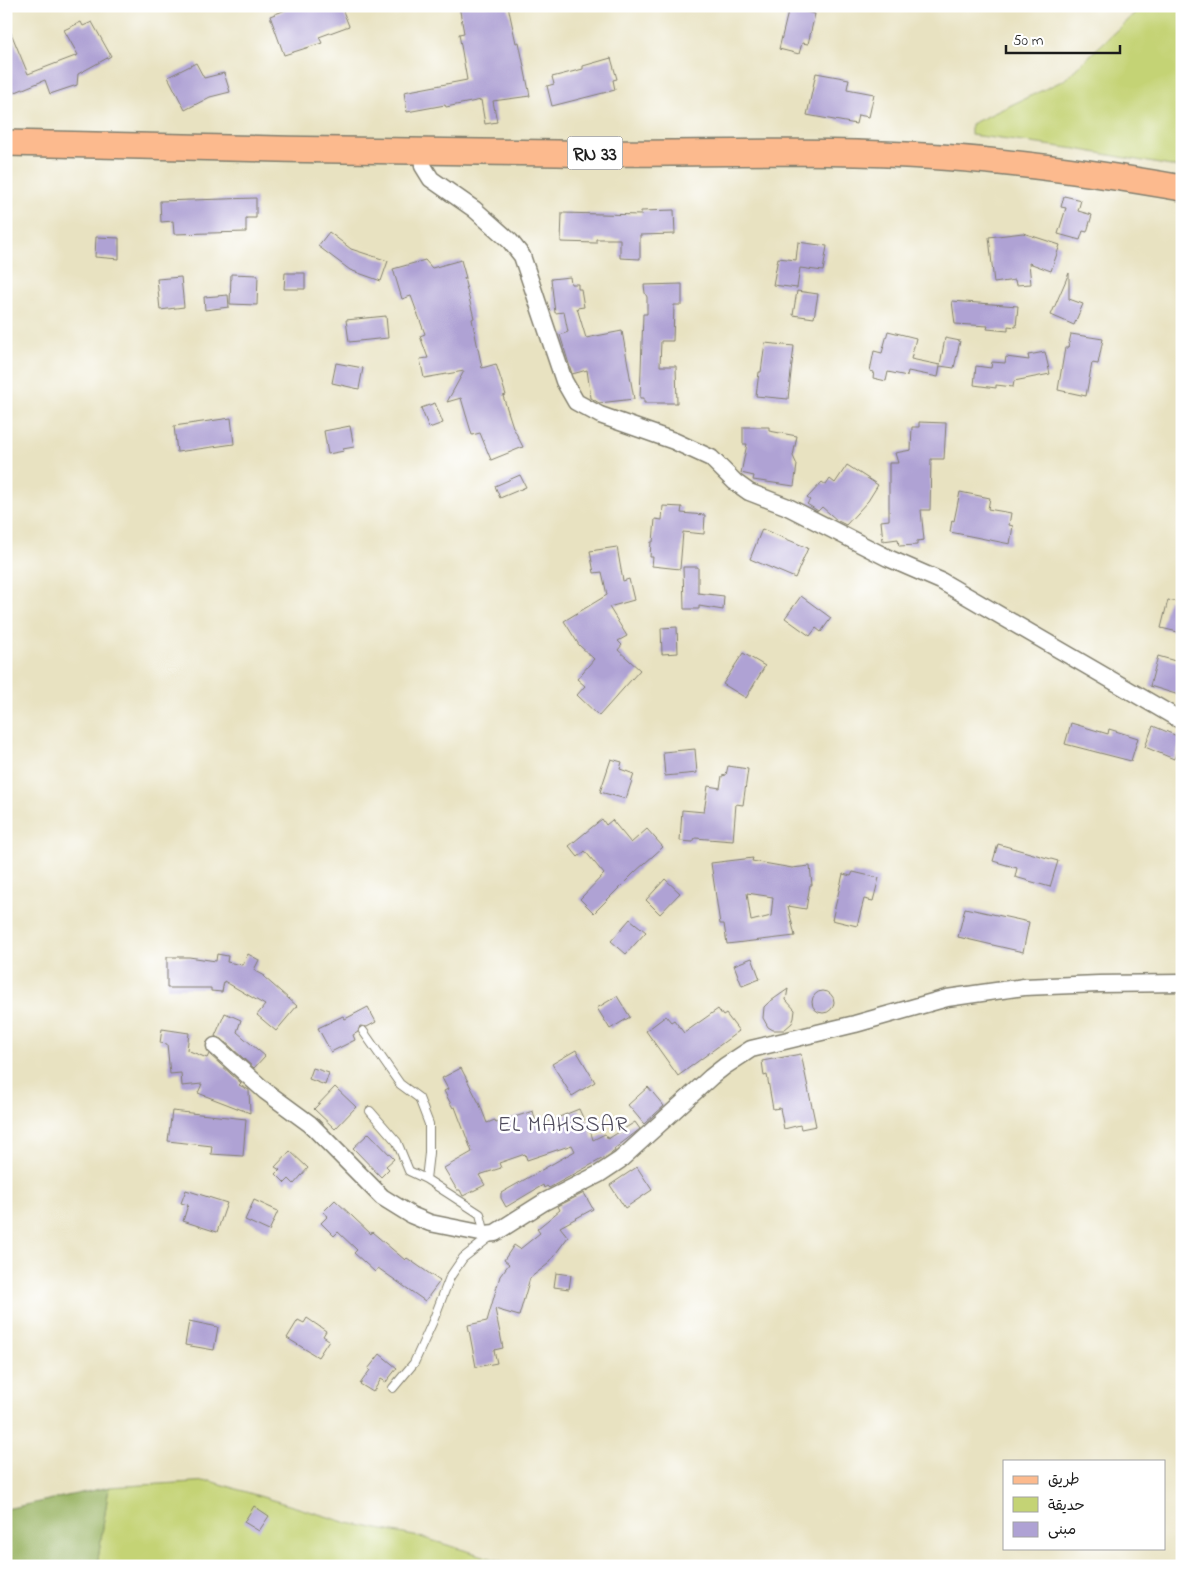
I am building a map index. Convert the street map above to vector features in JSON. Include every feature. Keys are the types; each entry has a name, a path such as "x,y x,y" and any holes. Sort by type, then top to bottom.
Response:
{"main road":[{"name":"RN 33","path":"6,143 118,147 557,153 903,155 966,158 1048,166 1182,188"}],"street":[{"path":"422,151 422,166 431,179 474,210 510,241 522,256 564,381 576,402 600,415 674,441 711,458 735,482 749,492 788,508 888,558 941,581 1182,721"},
{"path":"215,1046 265,1091 310,1124 382,1197 412,1215 430,1223 490,1233 544,1202 599,1174 620,1160 711,1077 751,1049 855,1024 947,998 1024,987 1182,983"}],"lane":[{"path":"364,1031 400,1084 419,1098 429,1124 429,1153 426,1179"},
{"path":"370,1111 397,1142 409,1172 426,1179 480,1214 490,1233 463,1258 450,1277 433,1321 414,1362 393,1388"}],"green space":[{"path":"1140,6 1182,6 1182,168 1076,149 971,135 971,124 1064,80"},
{"path":"210,1481 348,1523 424,1538 517,1566 97,1566 109,1487"},
{"path":"109,1487 97,1566 6,1566 6,1509"}],"building":[{"path":"296,6 341,6 349,26 319,37 322,43 284,55 270,16"},
{"path":"459,6 508,6 516,43 519,42 530,96 493,101 497,122 485,124 481,100 407,112 404,92 467,80 459,34 464,33"},
{"path":"789,8 815,14 808,44 802,43 799,54 779,49"},
{"path":"6,21 28,74 78,55 64,30 81,22 83,26 92,22 111,56 78,74 77,85 50,94 45,80 6,96"},
{"path":"611,58 617,79 613,80 615,90 552,106 547,86 554,84 552,77 583,69 583,66"},
{"path":"196,63 204,78 224,73 230,92 210,97 185,110 168,77"},
{"path":"816,73 849,79 847,89 874,94 869,117 858,115 856,124 807,115"},
{"path":"1064,196 1081,200 1078,211 1092,215 1087,232 1083,231 1080,240 1058,234 1066,208 1061,207"},
{"path":"256,198 256,218 246,218 246,232 174,234 173,221 161,222 160,201"},
{"path":"674,210 675,234 640,235 640,259 620,258 620,239 596,239 596,243 561,242 562,213 641,215 641,211"},
{"path":"329,232 351,249 388,261 381,281 350,270 318,246"},
{"path":"1023,233 1060,245 1051,271 1029,263 1031,284 1016,285 1015,280 994,283 989,237"},
{"path":"96,237 119,238 119,259 95,257"},
{"path":"798,242 827,246 823,271 800,268 797,288 773,285 778,258 796,260"},
{"path":"425,260 432,268 461,260 474,318 472,319 482,368 496,364 506,395 503,396 513,427 523,447 491,460 480,433 472,435 461,398 447,402 464,371 424,378 420,359 428,358 420,336 425,334 411,296 402,299 393,269"},
{"path":"285,273 305,273 305,289 284,289"},
{"path":"1069,273 1069,299 1083,304 1074,325 1051,315"},
{"path":"231,274 258,275 257,305 230,304"},
{"path":"181,277 184,307 160,310 157,279"},
{"path":"570,277 571,284 578,284 578,289 581,289 584,307 577,308 586,338 622,331 634,399 599,403 591,398 587,370 572,374 560,335 568,332 564,312 555,313 551,279"},
{"path":"682,284 682,305 674,305 673,341 661,341 660,366 676,366 677,403 644,403 644,398 640,398 643,314 647,314 647,297 644,285"},
{"path":"797,291 818,294 814,318 793,315"},
{"path":"228,295 229,307 205,310 204,297"},
{"path":"952,301 1018,306 1016,327 1008,326 1008,331 987,329 988,326 955,324"},
{"path":"386,316 388,338 349,342 346,320"},
{"path":"888,331 916,338 911,359 940,365 945,338 960,341 954,368 940,366 938,377 908,371 907,376 888,372 886,381 873,378 874,372 870,371 874,351 882,353"},
{"path":"1071,334 1103,339 1098,364 1092,363 1086,396 1058,390 1065,348 1068,348"},
{"path":"765,343 794,346 788,399 756,396"},
{"path":"1045,352 1050,374 1014,381 1013,387 996,385 996,388 974,385 976,366 991,368 992,362 1005,363 1006,357 1029,360 1028,355"},
{"path":"336,363 363,368 359,389 332,383"},
{"path":"435,403 443,423 429,428 421,408"},
{"path":"231,418 234,444 177,452 174,426"},
{"path":"919,422 946,423 944,459 931,459 930,510 921,510 924,540 917,541 917,545 899,546 898,539 883,541 881,521 889,520 889,463 898,463 895,453 911,450 912,427 919,427"},
{"path":"350,426 354,447 328,454 324,431"},
{"path":"743,427 769,427 769,431 797,436 793,456 797,465 794,486 753,480 754,476 741,473 747,444 743,444"},
{"path":"847,465 878,485 868,501 846,525 838,521 822,507 818,511 807,504 810,500 807,498 822,482 826,485 830,479 835,483"},
{"path":"520,475 526,487 500,498 495,486"},
{"path":"960,492 990,498 988,509 1011,513 1009,525 1013,526 1010,544 950,532"},
{"path":"663,506 682,507 681,513 705,515 704,534 683,532 680,569 652,566 653,557 650,557 655,519 662,520"},
{"path":"762,529 808,548 795,578 750,559"},
{"path":"617,547 623,581 629,579 634,600 609,607 627,636 618,641 622,645 618,650 640,670 599,716 577,695 585,686 577,679 594,659 579,645 564,621 607,595 602,572 594,573 590,551"},
{"path":"683,567 698,567 698,593 724,596 723,610 699,606 699,609 684,609"},
{"path":"801,596 831,618 821,632 816,628 810,636 785,618"},
{"path":"1168,600 1182,603 1182,633 1161,628"},
{"path":"677,627 678,653 662,654 661,628"},
{"path":"743,653 765,666 746,698 723,684"},
{"path":"1158,656 1182,663 1182,696 1150,686"},
{"path":"1071,723 1108,734 1109,729 1138,738 1131,761 1065,744"},
{"path":"1153,726 1182,738 1174,759 1145,747"},
{"path":"695,749 697,773 665,776 663,752"},
{"path":"611,759 622,762 620,769 634,774 626,799 600,792"},
{"path":"728,766 748,769 743,805 736,804 733,841 695,838 693,842 680,841 682,810 704,812 708,786 720,788 722,776 726,775"},
{"path":"602,819 606,825 612,820 631,843 647,829 663,847 594,913 580,899 604,874 585,851 578,857 569,846"},
{"path":"998,844 1058,861 1050,887 1015,877 1017,868 993,861"},
{"path":"753,858 752,861 792,868 810,866 812,885 810,885 806,909 788,906 795,936 727,944 724,924 720,924 711,863","holes":["747,893 773,897 771,916 751,921"]},
{"path":"853,872 879,878 873,901 864,899 857,926 832,920 843,874 851,876"},
{"path":"665,879 680,893 660,914 646,900"},
{"path":"965,908 1029,922 1023,952 958,937"},
{"path":"630,919 646,932 626,954 611,941"},
{"path":"217,954 228,956 227,962 242,965 248,954 259,960 254,970 265,976 297,1006 276,1031 257,1015 265,1005 224,981 222,992 211,991 211,988 167,988 167,957 189,957 216,961"},
{"path":"752,958 760,979 742,986 734,965"},
{"path":"788,989 786,1000 795,1010 794,1018 792,1023 784,1030 773,1030 768,1027 763,1018 764,1007"},
{"path":"823,991 831,994 834,1002 831,1010 823,1013 815,1010 812,1002 815,994"},
{"path":"617,996 630,1017 610,1029 597,1008"},
{"path":"368,1007 376,1022 367,1027 360,1026 358,1032 353,1035 355,1040 331,1052 318,1028 343,1016 345,1019"},
{"path":"718,1009 723,1016 726,1014 739,1031 678,1076 646,1031 666,1016 671,1022 674,1020 684,1033"},
{"path":"225,1013 241,1020 237,1032 265,1056 254,1068 222,1039 215,1036"},
{"path":"162,1029 189,1033 187,1050 207,1058 209,1054 241,1083 239,1085 249,1090 250,1113 198,1093 202,1084 182,1086 181,1073 170,1074 167,1044 160,1043"},
{"path":"576,1050 595,1082 572,1096 552,1064"},
{"path":"801,1054 816,1126 801,1129 800,1125 784,1129 780,1108 773,1109 767,1075 764,1076 762,1061"},
{"path":"313,1068 329,1073 325,1085 309,1079"},
{"path":"461,1068 487,1123 495,1120 496,1123 533,1111 537,1126 579,1109 584,1120 587,1119 593,1140 605,1134 608,1139 635,1122 640,1129 609,1155 549,1188 547,1186 544,1188 543,1185 506,1207 501,1198 501,1193 575,1151 572,1145 527,1160 525,1154 499,1163 501,1168 479,1175 485,1185 463,1196 460,1190 457,1190 444,1168 472,1152 455,1107 453,1108 444,1091 448,1089 442,1078"},
{"path":"335,1087 356,1107 335,1129 314,1109"},
{"path":"648,1087 664,1106 644,1124 628,1105"},
{"path":"172,1111 246,1119 243,1156 211,1154 212,1146 168,1141"},
{"path":"369,1133 394,1159 386,1166 389,1169 381,1177 353,1148"},
{"path":"290,1151 308,1168 294,1184 289,1179 285,1183 276,1174 280,1170 275,1167"},
{"path":"637,1167 652,1190 625,1208 610,1185"},
{"path":"186,1190 227,1203 217,1232 183,1221 188,1205 181,1203"},
{"path":"584,1193 593,1209 560,1227 568,1237 548,1264 530,1278 519,1316 495,1309 503,1348 494,1350 497,1363 476,1367 468,1325 487,1321 500,1276 509,1264 504,1260 514,1245 520,1249 540,1233 537,1229 560,1210 558,1206"},
{"path":"254,1200 278,1211 269,1231 245,1220"},
{"path":"335,1200 371,1234 372,1232 405,1260 407,1258 440,1281 425,1301 378,1268 375,1272 354,1253 357,1250 338,1232 334,1236 321,1223 328,1216 323,1212"},
{"path":"556,1273 571,1275 569,1289 554,1287"},
{"path":"307,1318 326,1331 323,1336 329,1340 318,1357 287,1338 298,1320 304,1323"},
{"path":"189,1321 218,1327 214,1350 185,1345"},
{"path":"380,1354 397,1368 386,1382 381,1379 373,1392 360,1384 370,1370 368,1369"},
{"path":"254,1506 269,1516 259,1531 244,1522"}],"district":[{"name":"EL MAHSSAR","path":"563,1123"}]}
